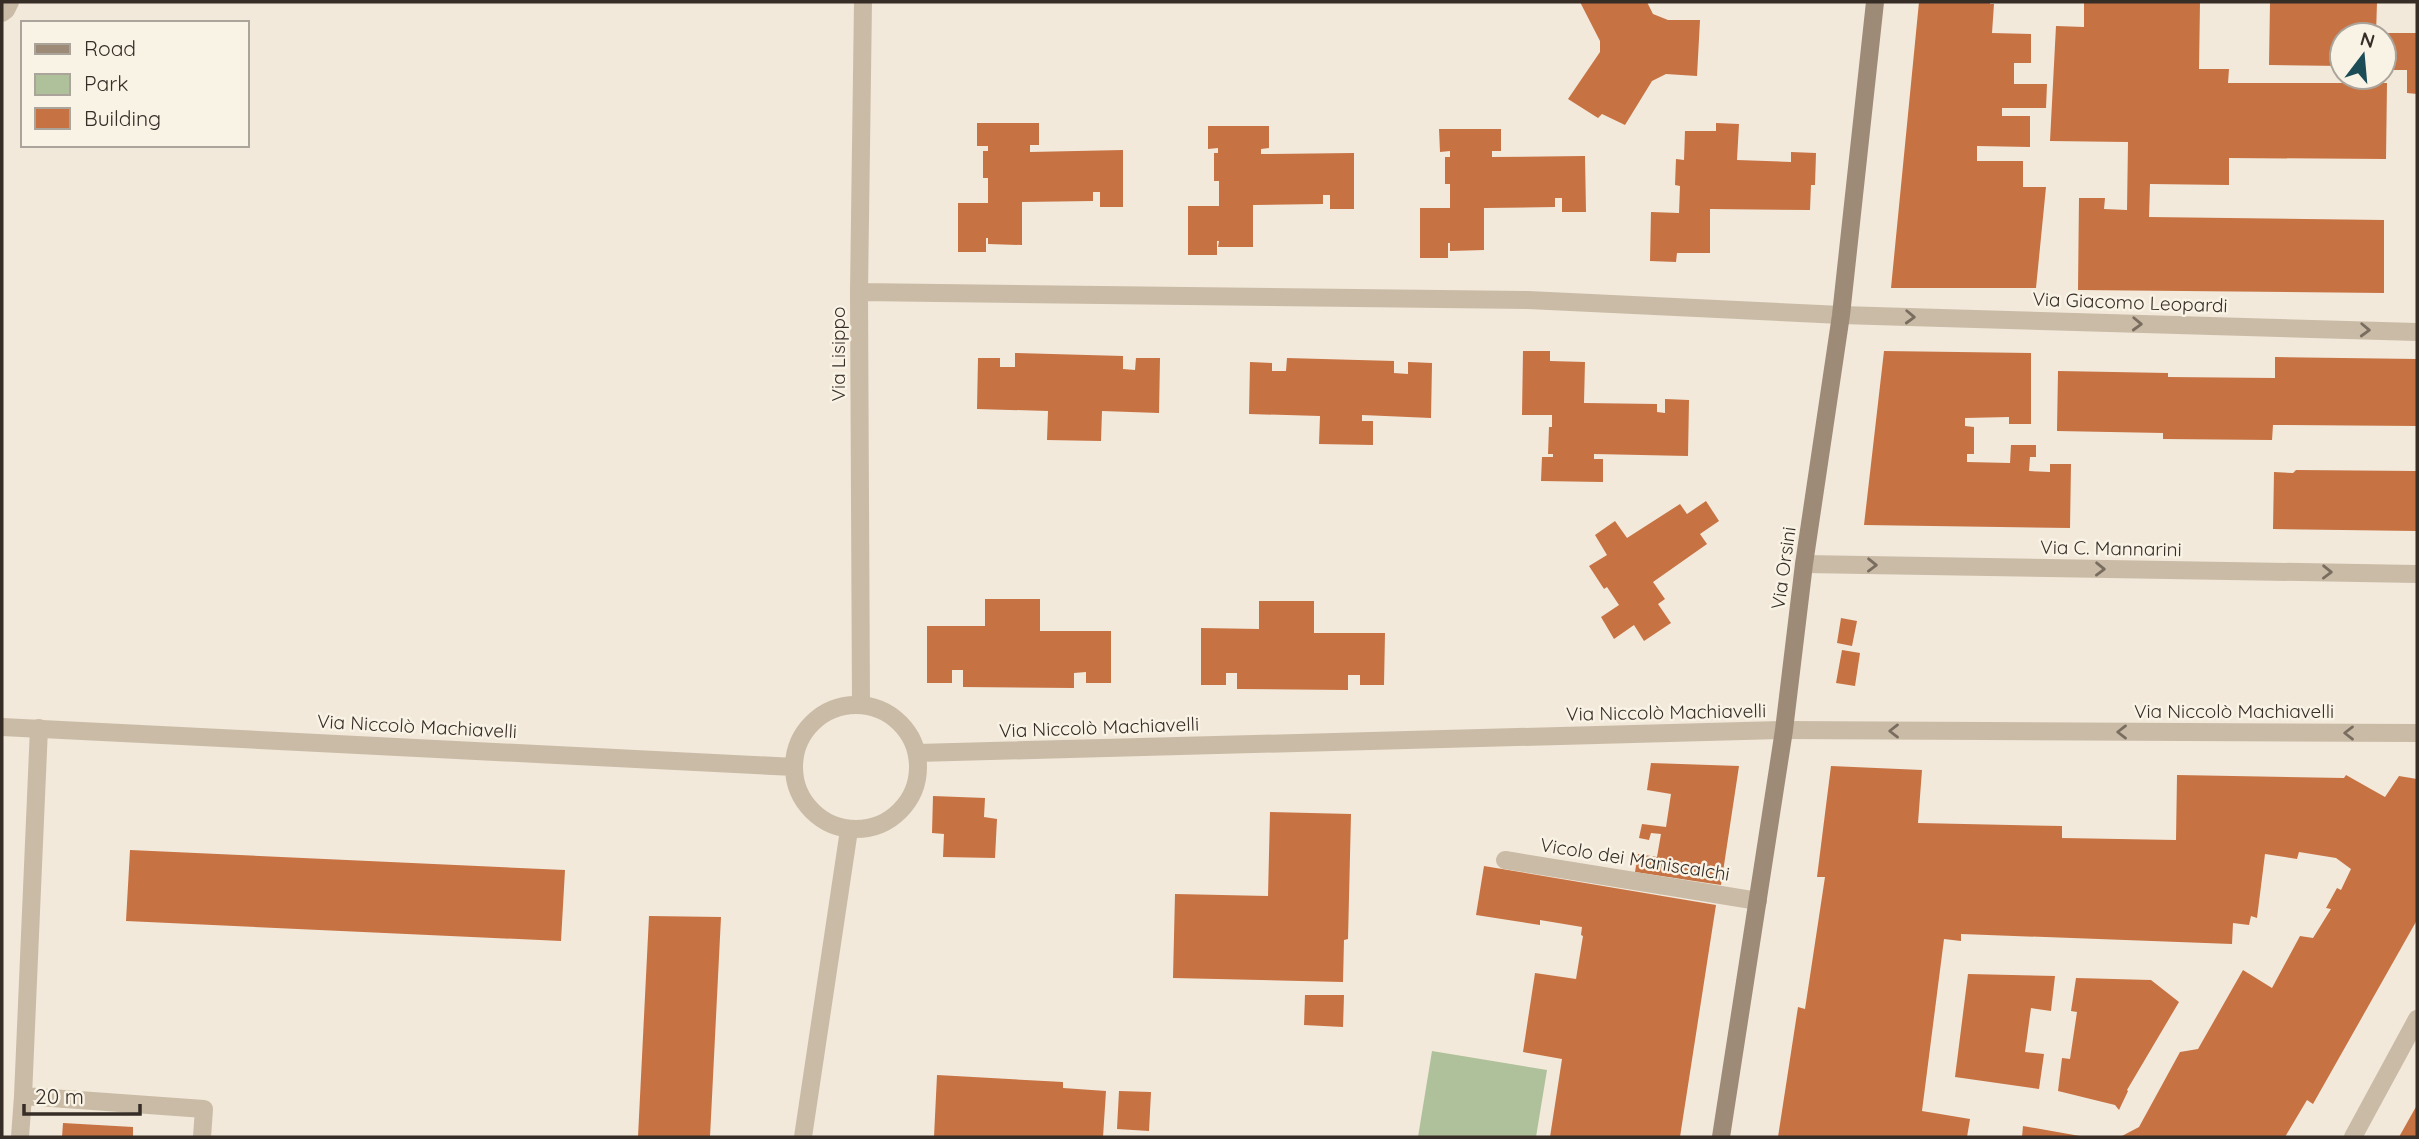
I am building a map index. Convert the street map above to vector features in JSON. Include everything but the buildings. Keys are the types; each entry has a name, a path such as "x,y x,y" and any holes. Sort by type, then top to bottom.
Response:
{"main road":[{"name":"Via Orsini","path":"1721,1137 1784,730 1804,564 1842,315 1875,2"}],"street":[{"path":"2,13 10,2"},
{"name":"Via Lisippo","path":"861,705 859,292 863,2"},
{"name":"Via Giacomo Leopardi","path":"859,292 1528,300 1842,315 2417,332"},
{"name":"Via C. Mannarini","path":"1804,564 2417,574"},
{"path":"861,705 896,719 909,734 917,753 919,773 914,792 903,808 888,821 869,829 849,830 830,824 813,813 801,796 794,767 801,737 811,724 823,714 838,708 861,705"},
{"name":"Via Niccolò Machiavelli","path":"2,727 794,767"},
{"path":"20,1137 39,728"},
{"name":"Via Niccolò Machiavelli","path":"917,753 1784,730 2417,733"},
{"path":"803,1137 849,830"},
{"name":"Vicolo dei Maniscalchi","path":"1505,860 1758,901"},
{"path":"2353,1137 2417,1019"},
{"path":"23,1096 204,1109 202,1137"}],"green space":[{"path":"1432,1051 1547,1070 1536,1137 1418,1137"}]}
